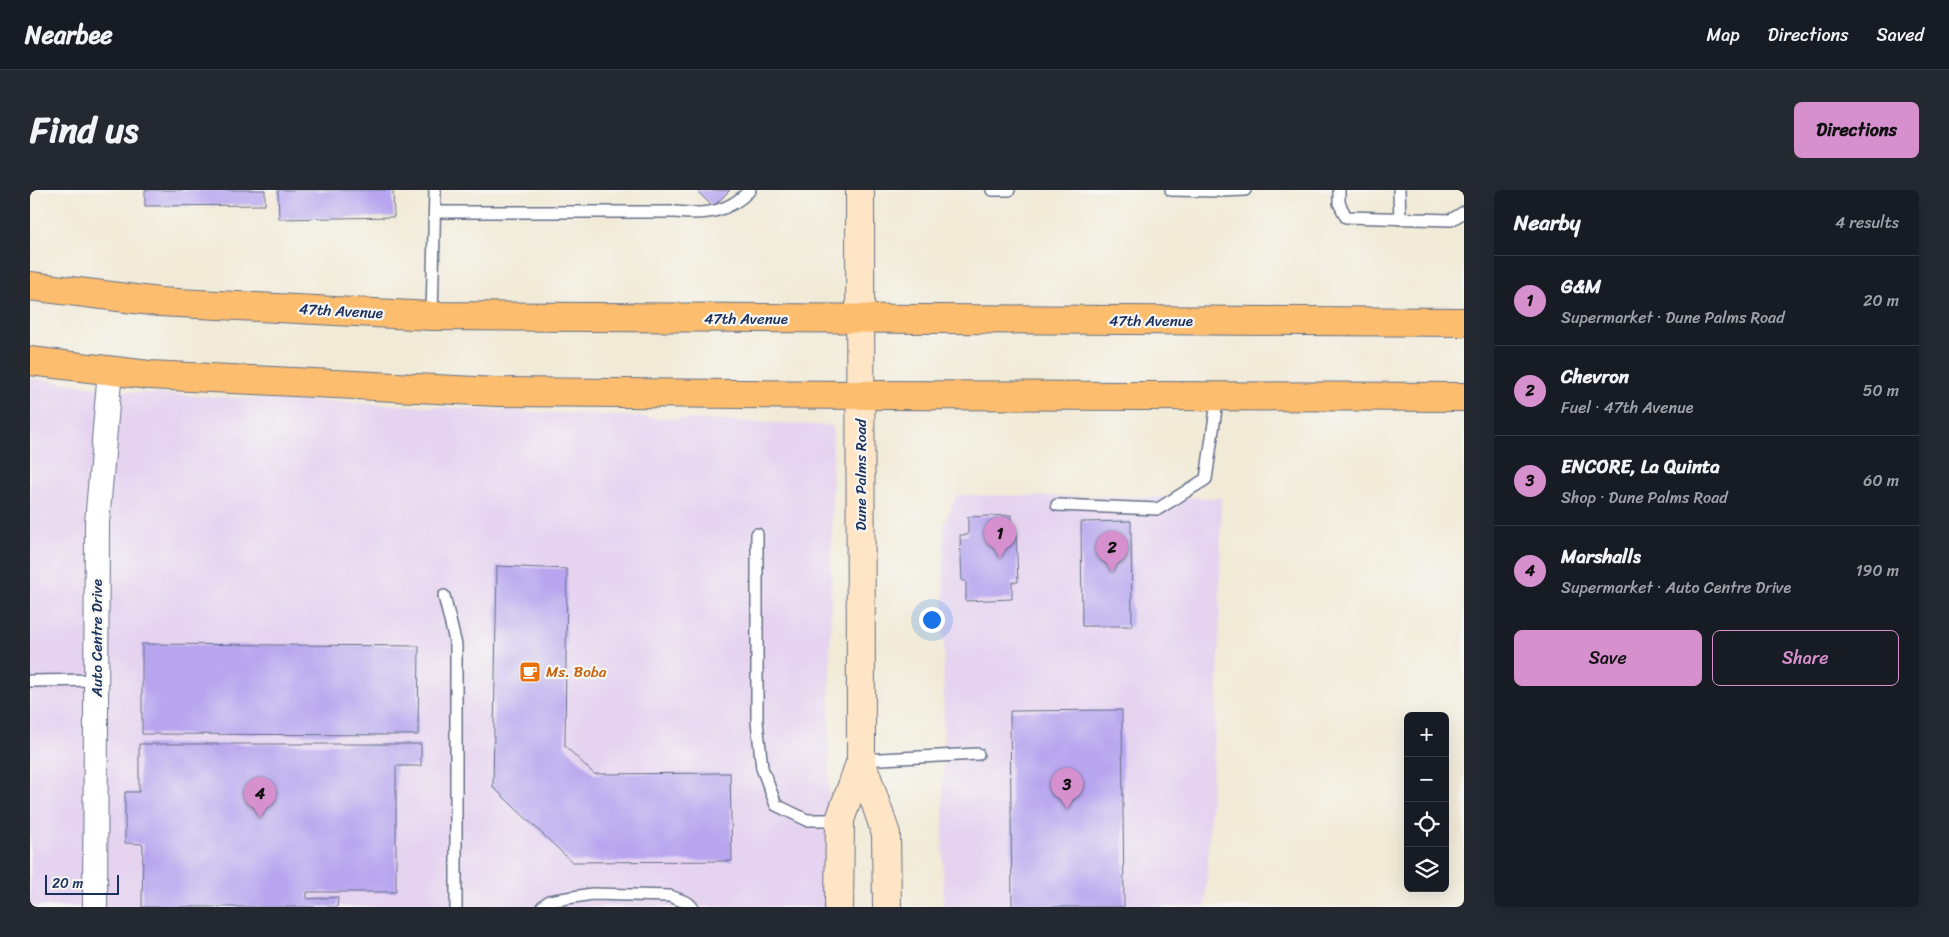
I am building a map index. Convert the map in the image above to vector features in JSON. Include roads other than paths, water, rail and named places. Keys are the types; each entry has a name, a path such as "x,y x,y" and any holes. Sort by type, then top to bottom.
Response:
{"main road":[{"name":"Dune Palms Road","path":"860,190 862,320 861,760 886,834 886,907"},
{"name":"47th Avenue","path":"30,286 159,302 432,316 1464,322"},
{"path":"30,361 149,375 497,392 1464,396"},
{"name":"Dune Palms Road","path":"839,907 840,820 861,760"}],"street":[{"name":"Auto Centre Drive","path":"96,907 97,523 110,370"}],"lane":[{"path":"432,316 435,190"},
{"path":"434,212 675,212 698,214 717,212 742,198 750,190"},
{"path":"992,190 1009,190"},
{"path":"1170,190 1245,190"},
{"path":"1339,190 1339,203 1346,217 1452,220 1464,212"},
{"path":"1400,190 1400,219"},
{"path":"1057,505 1158,509 1206,479 1218,395"},
{"path":"757,534 757,721 762,768 776,805 807,820 840,820"},
{"path":"444,596 456,645 456,907"},
{"path":"30,681 96,680"},
{"path":"861,760 978,754"},
{"path":"542,907 549,901 592,894 670,896 688,903 692,907"}],"place":[{"name":"G&M","path":"1000,558"},
{"name":"Chevron","path":"1112,572"},
{"name":"Ms. Boba","path":"530,672"},
{"name":"ENCORE, La Quinta","path":"1067,809"},
{"name":"Marshalls","path":"260,818"}]}
